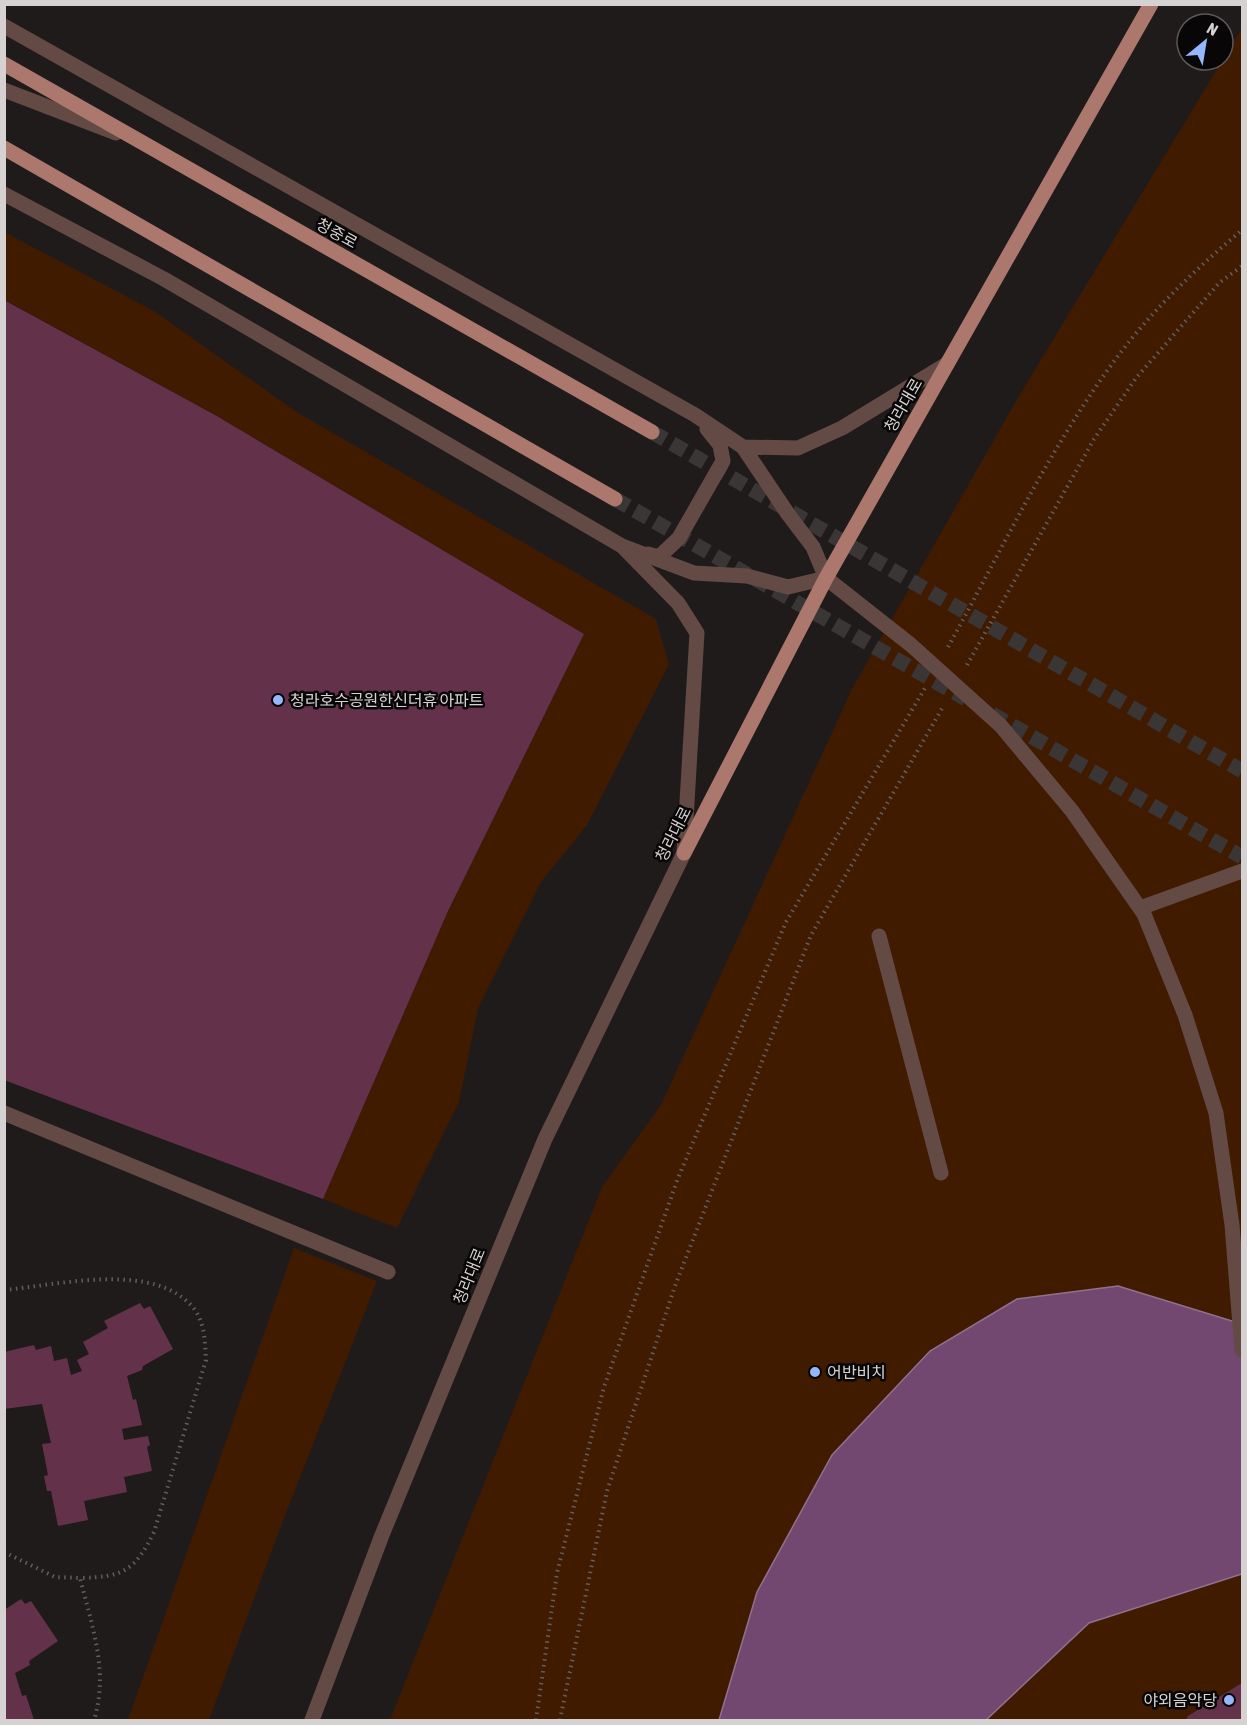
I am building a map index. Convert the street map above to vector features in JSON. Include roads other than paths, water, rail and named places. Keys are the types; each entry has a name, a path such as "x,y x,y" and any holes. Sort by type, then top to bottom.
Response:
{"main road":[{"name":"청라대로","path":"684,853 826,578 1151,4"},
{"name":"청중로","path":"4,64 652,432"},
{"path":"4,148 615,499"}],"street":[{"path":"4,26 695,415 743,447 813,547 826,578 936,668 1001,726 1072,811 1140,908 1185,1015 1216,1113 1232,1225 1242,1350"},
{"path":"4,90 138,141"},
{"path":"4,194 164,279 622,546 694,573 747,576 788,587 826,578"},
{"path":"743,447 798,448 842,428 947,364"},
{"path":"622,546 659,557 679,538 723,460 720,445 695,415"},
{"path":"622,546 678,603 697,633 684,853"},
{"name":"청라대로","path":"312,1720 382,1535 545,1139 684,853"},
{"path":"1140,908 1242,871"},
{"path":"879,936 941,1173"},
{"path":"4,1113 388,1272"}],"tunnel":[{"path":"652,432 1242,771"},
{"path":"615,499 966,699"},
{"path":"992,714 1242,857"}],"place":[{"name":"청라호수공원한신더휴 아파트","path":"278,700"},
{"name":"어반비치","path":"815,1372"},
{"name":"야외음악당","path":"1229,1700"}]}
